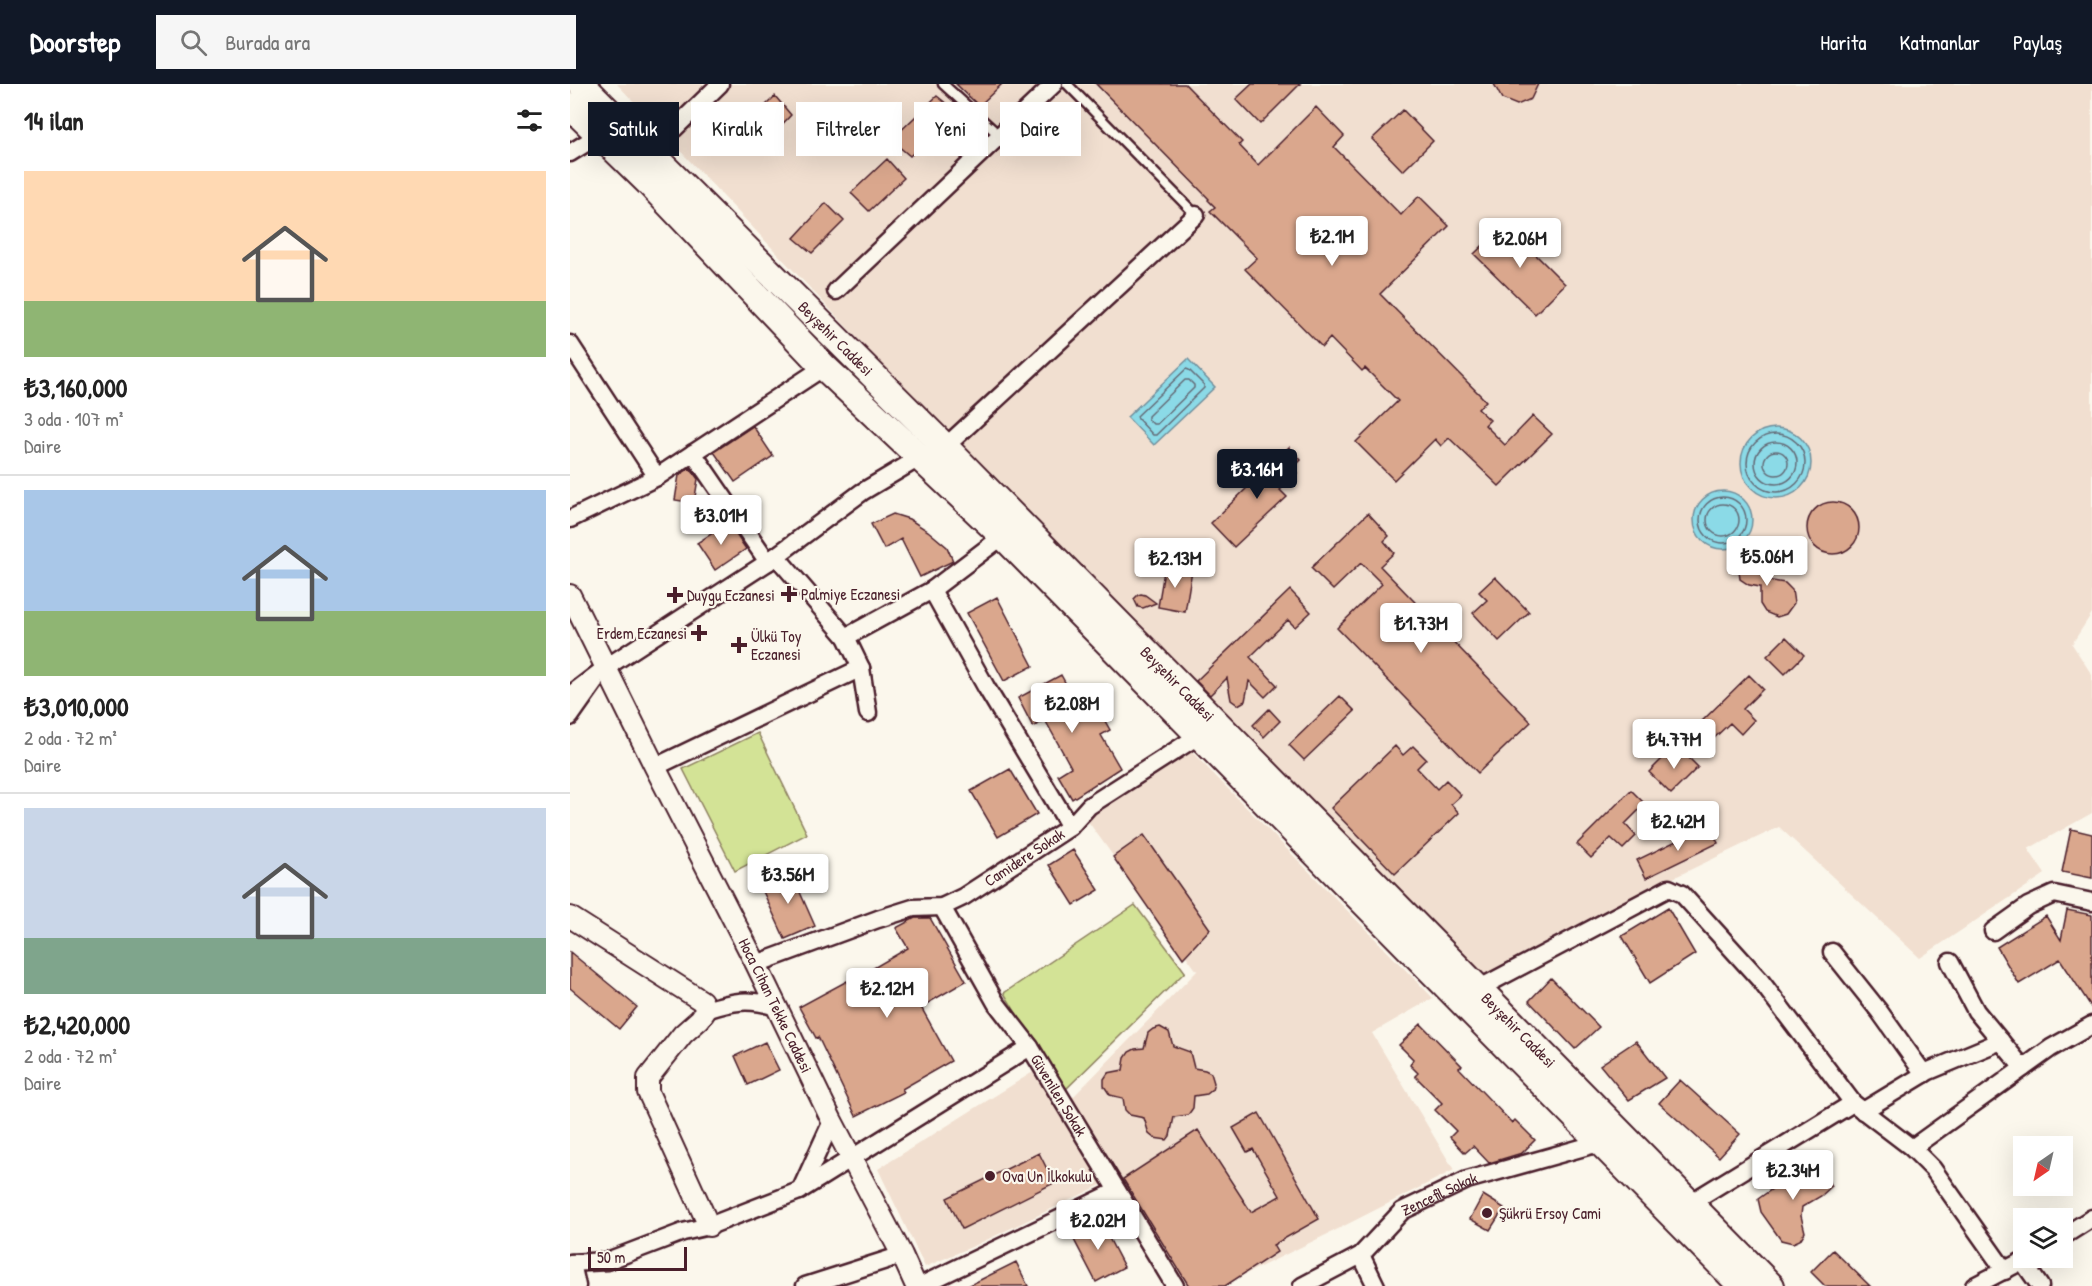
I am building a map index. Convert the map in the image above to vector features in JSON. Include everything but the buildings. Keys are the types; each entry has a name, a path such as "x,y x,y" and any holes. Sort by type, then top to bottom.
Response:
{"main road":[{"name":"Beyşehir Caddesi","path":"581,84 945,447 1771,1286"},
{"name":"Beyşehir Caddesi","path":"570,106 588,125"},
{"name":"Beyşehir Caddesi","path":"620,156 649,183 824,367 1003,536 1599,1143 1731,1283"}],"street":[{"path":"679,124 720,84"},
{"path":"1035,102 1054,84"},
{"path":"836,291 1000,136"},
{"path":"570,153 588,141"},
{"path":"570,695 606,668 772,559 855,497 919,458 945,447 1196,215"},
{"path":"570,344 657,477"},
{"path":"570,519 657,477 824,367"},
{"path":"693,453 772,559 846,637 861,668 868,713"},
{"path":"846,637 932,590 1003,536"},
{"name":"Camidere Sokak","path":"756,964 895,913 913,908 942,906 963,897 1070,826 986,687 932,590"},
{"name":"Hoca Cihan Tekke Caddesi","path":"570,595 916,1286"},
{"path":"570,717 606,668"},
{"path":"655,767 861,668"},
{"path":"1070,826 1089,806 1198,736"},
{"path":"1478,989 1670,888 1682,894 1760,980 1858,1107 1912,1149 1933,1169 2005,1271"},
{"path":"1993,931 2028,906 2054,894 2092,902"},
{"name":"Güvenilen Sokak","path":"942,906 996,1003 1030,1047 1175,1286"},
{"path":"570,917 702,1001 706,1010"},
{"path":"1832,952 1879,1011 1924,1074"},
{"path":"1950,962 1976,1011 2023,1068"},
{"path":"709,1226 648,1092 648,1078 683,1034 700,1019 706,1010 732,1001 763,1003 777,1007"},
{"path":"1912,1149 2050,1048 2092,1024"},
{"path":"1690,1203 1858,1107 1924,1074 2001,1041"},
{"path":"577,1286 571,1263 607,1261 683,1232 709,1226 799,1191 1030,1047"},
{"path":"799,1191 832,1121"},
{"name":"Zencefil Sokak","path":"1302,1286 1360,1255 1402,1211 1459,1184 1599,1143"},
{"path":"921,1286 1117,1191"},
{"path":"2073,1230 2092,1218"},
{"path":"805,1286 902,1255"},
{"path":"1360,1255 1376,1286"},
{"path":"1974,1286 2013,1267"},
{"path":"2031,1268 2040,1286"}],"lane":[{"path":"943,84 1000,136"},
{"path":"1067,84 1196,215"}],"shaded area":[{"path":"617,84 2092,84 2092,613 2072,644 2092,675 2092,813 2028,849 2045,874 1920,958 1779,827 1611,908 1488,979 982,470 679,150 679,102 634,102"},
{"path":"1187,747 1433,998 1372,1033 1454,1170 1221,1286 1179,1286 1071,1099 1197,971 1079,809"},
{"name":"Ova Un İlkokulu","path":"1033,1072 1103,1184 925,1267 878,1169"}],"green space":[{"path":"758,733 807,834 735,871 683,769"},
{"path":"1135,905 1185,972 1063,1092 1004,993"}],"water":[{"path":"1188,359 1215,387 1154,445 1127,417"},
{"path":"1776,428 1789,431 1801,438 1808,450 1811,463 1808,476 1801,488 1789,495 1776,498 1763,495 1751,488 1744,476 1741,463 1744,450 1751,438 1763,431"},
{"path":"1717,491 1729,491 1739,495 1748,504 1752,526 1744,541 1729,549 1717,549 1707,545 1698,536 1694,526 1694,514 1698,504 1707,495"}],"place":[{"name":"Palmiye Eczanesi","path":"789,594"},
{"name":"Duygu Eczanesi","path":"675,595"},
{"name":"Erdem Eczanesi","path":"699,633"},
{"name":"Ülkü Toy Eczanesi","path":"739,645"},
{"name":"Ova Un İlkokulu","path":"990,1176"},
{"name":"Şükrü Ersoy Cami","path":"1487,1213"}]}
